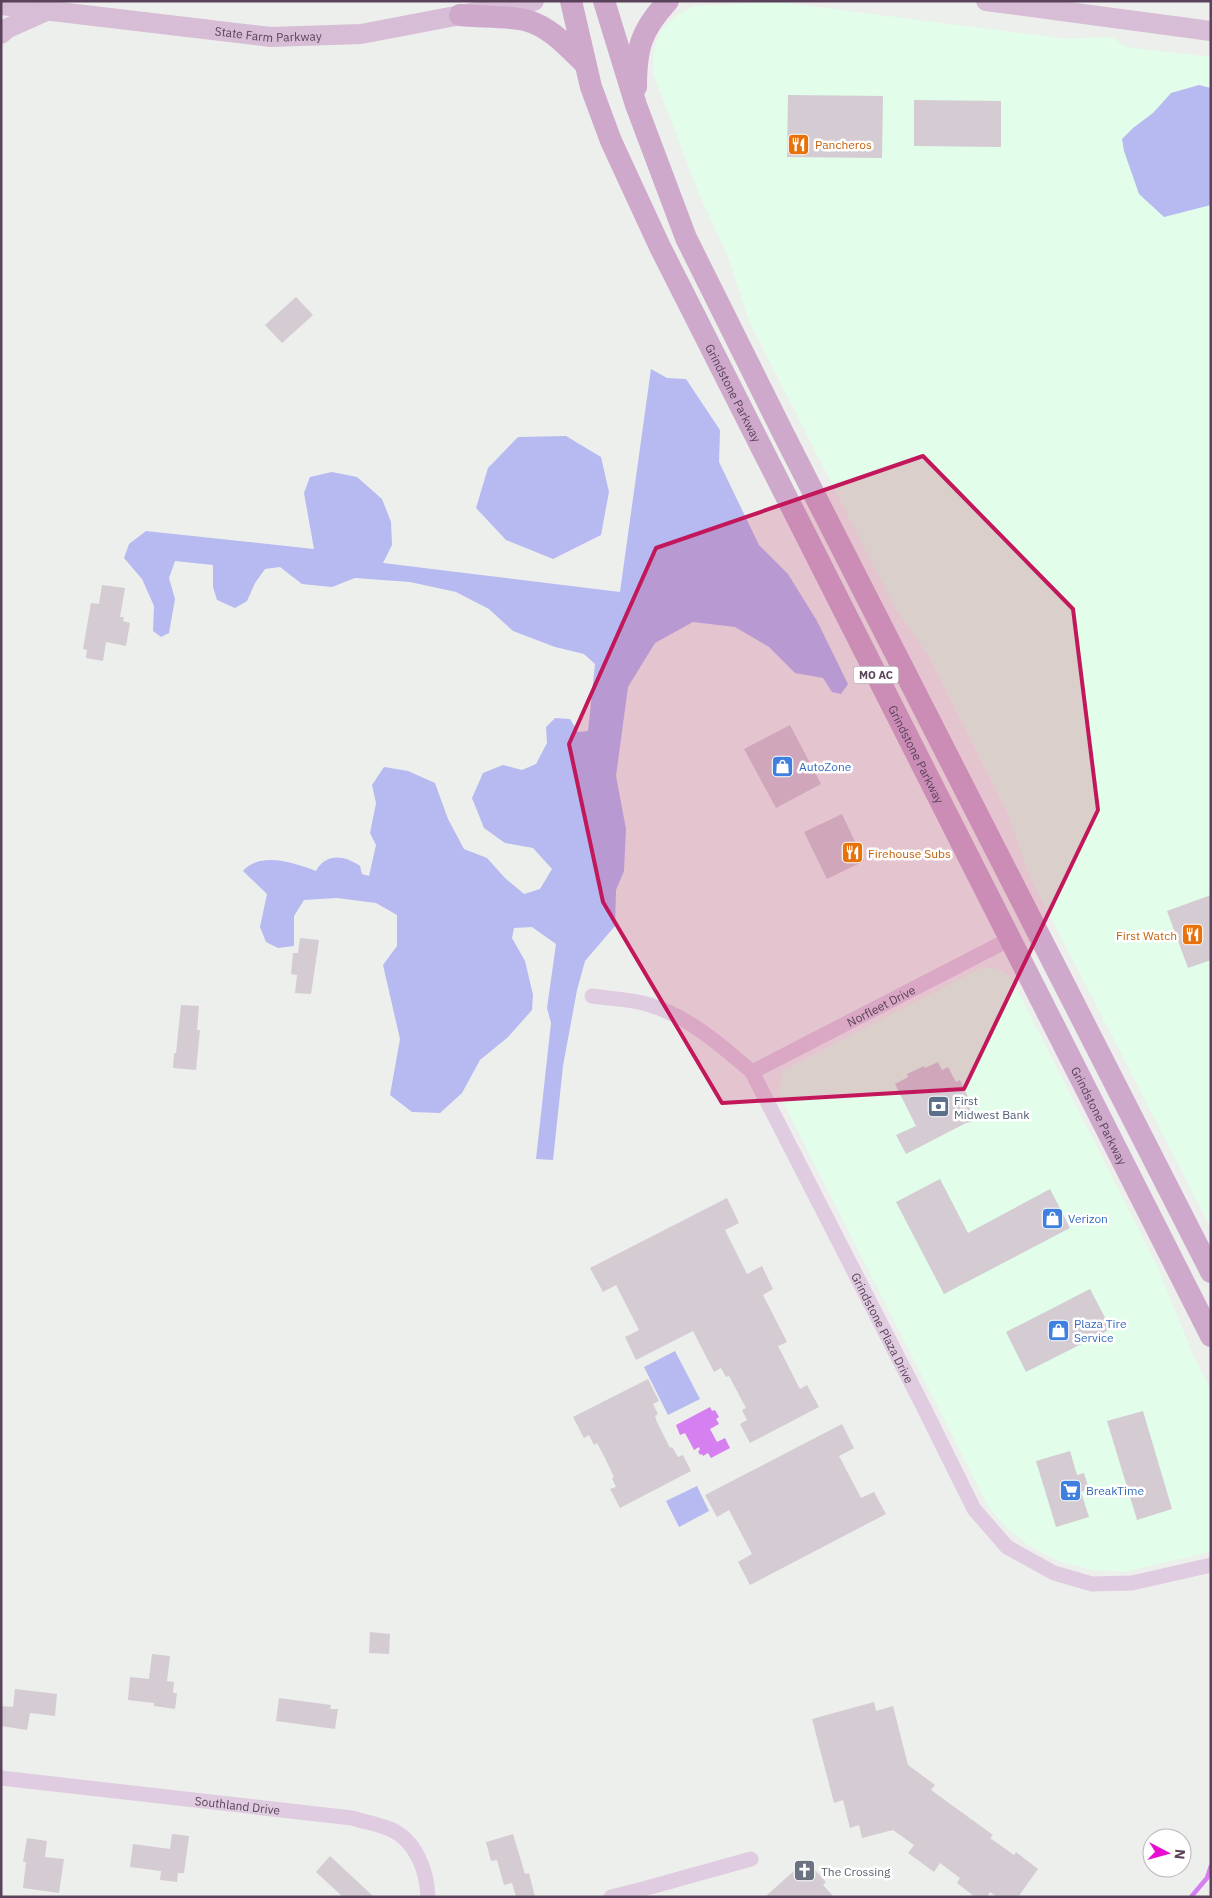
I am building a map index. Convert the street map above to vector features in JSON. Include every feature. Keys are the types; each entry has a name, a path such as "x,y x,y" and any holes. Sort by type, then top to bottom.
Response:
{"main road":[{"path":"460,15 486,1"},
{"name":"Grindstone Parkway","path":"570,1 585,64 611,141 660,247 1211,1336"},
{"name":"MO AC","path":"604,1 636,106 686,238 783,433 1211,1272"},
{"path":"636,106 636,64 641,40 654,17 668,1"},
{"path":"460,15 525,20 544,28 585,64"}],"street":[{"name":"State Farm Parkway","path":"1,5 271,37 361,34 534,1"},
{"path":"986,1 1211,31"},
{"path":"1,34 8,28 47,10"},
{"name":"Norfleet Drive","path":"752,1072 1010,939"},
{"name":"Grindstone Plaza Drive","path":"592,996 649,1005 683,1019 718,1043 752,1072 802,1167 880,1324 924,1406 974,1509 1007,1547 1054,1574 1092,1584 1132,1583 1211,1565"},
{"name":"Southland Drive","path":"1,1778 352,1818 392,1830 407,1842 420,1858 428,1880 428,1897"},
{"path":"611,1897 644,1890 751,1860"}],"highlighted area":[{"path":"923,456 1073,609 1098,810 964,1089 722,1103 603,902 569,744 656,548"}],"shaded area":[{"path":"779,2 1067,39 1112,37 1126,47 1211,57 1211,1228 1030,877 1007,812 929,657 894,606 749,321 728,257 699,194 653,73 653,53 660,31 676,16 694,6"},
{"path":"1199,85 1211,88 1211,205 1164,217 1139,194 1124,151 1122,139 1153,113 1171,93"},
{"path":"651,369 667,378 686,379 720,430 719,462 759,545 788,574 817,621 848,684 841,694 832,692 823,678 795,673 769,647 735,627 693,622 655,643 628,687 616,776 626,829 624,871 616,890 615,926 585,961 577,990 563,1066 553,1160 536,1159 551,1023 547,1008 556,944 532,927 514,928 512,938 525,961 533,995 532,1010 507,1038 480,1060 462,1093 440,1113 412,1112 390,1095 400,1039 383,965 397,946 397,915 376,903 337,898 304,900 294,916 294,946 278,948 266,942 260,927 267,894 243,871 259,861 278,860 316,871 325,861 342,858 360,866 362,874 369,876 376,845 370,833 376,803 372,785 384,767 408,771 435,783 448,819 464,849 487,858 505,878 524,894 540,889 552,869 533,848 505,843 484,828 472,798 483,773 503,765 522,770 536,764 547,743 546,727 555,718 570,719 578,732 588,731 595,664 584,654 555,647 513,631 489,609 456,592 410,582 355,578 332,587 302,584 280,567 265,569 255,583 247,601 235,608 217,600 213,587 213,565 175,561 169,578 175,599 169,633 161,637 153,631 154,606 142,579 124,558 129,544 146,531 314,549 304,493 310,477 332,472 357,477 382,499 391,522 392,545 383,563 620,592"},
{"path":"566,436 601,457 609,492 601,535 553,559 506,540 476,508 488,468 518,437"},
{"path":"981,968 993,968 1003,971 1012,979 1158,1268 1194,1357 1211,1391 1210,1552 1125,1572 1092,1570 1059,1561 1031,1547 1009,1530 989,1508 779,1094 782,1071"},
{"path":"675,1351 700,1399 668,1415 644,1367"},
{"path":"710,1407 712,1411 715,1410 719,1417 716,1419 719,1424 710,1429 717,1442 725,1438 730,1448 711,1458 708,1453 703,1456 702,1454 700,1455 699,1447 694,1450 685,1433 680,1435 676,1425"},
{"path":"697,1486 709,1511 679,1527 666,1501"}],"building":[{"path":"788,95 883,96 882,158 787,157"},
{"path":"914,100 1001,101 1001,147 914,146"},
{"path":"296,297 313,315 282,343 265,325"},
{"path":"102,585 125,588 120,617 124,617 123,621 130,623 126,646 106,642 103,661 86,658 87,650 83,649 91,603 99,604"},
{"name":"AutoZone","path":"790,725 821,784 776,808 744,749"},
{"path":"842,814 864,861 827,879 804,832"},
{"name":"First Watch","path":"1211,895 1211,960 1188,968 1167,911"},
{"path":"300,938 319,940 311,994 295,993 297,975 291,974 293,953 298,953"},
{"path":"181,1005 199,1006 197,1030 200,1030 196,1070 173,1068"},
{"name":"First Midwest Bank","path":"938,1062 942,1070 948,1067 956,1082 960,1080 970,1101 972,1122 966,1123 906,1154 896,1135 916,1126 895,1084 908,1077 907,1074"},
{"path":"940,1179 968,1233 1050,1189 1070,1228 944,1294 896,1202"},
{"path":"727,1198 739,1223 725,1230 747,1274 762,1266 773,1289 763,1295 787,1342 778,1346 800,1389 807,1385 819,1407 750,1443 740,1424 747,1420 742,1410 746,1408 729,1376 726,1377 721,1368 714,1372 693,1331 636,1360 625,1337 639,1330 616,1285 603,1292 590,1268"},
{"name":"Plaza Tire Service","path":"1090,1289 1111,1329 1026,1372 1006,1332"},
{"path":"648,1379 659,1401 653,1404 658,1414 655,1416 657,1422 670,1448 672,1447 678,1457 683,1455 691,1471 620,1508 610,1489 616,1487 612,1478 614,1477 605,1458 597,1443 594,1445 589,1435 584,1438 573,1417"},
{"path":"1143,1411 1172,1509 1137,1520 1107,1421"},
{"path":"842,1424 854,1448 839,1456 861,1498 874,1492 886,1514 750,1585 738,1562 752,1554 729,1510 717,1517 705,1495"},
{"path":"1070,1451 1077,1475 1084,1473 1089,1489 1081,1492 1089,1517 1056,1527 1036,1461"},
{"path":"370,1632 390,1634 389,1654 369,1653"},
{"path":"152,1654 170,1656 167,1681 174,1682 173,1693 177,1693 175,1709 154,1706 154,1703 128,1700 130,1677 149,1679"},
{"path":"15,1689 57,1694 55,1716 30,1713 27,1730 1,1726 1,1706 13,1707"},
{"path":"279,1698 331,1705 330,1709 338,1709 335,1729 276,1721"},
{"path":"874,1702 876,1711 893,1706 908,1765 935,1785 931,1790 993,1835 990,1838 1014,1855 1016,1852 1038,1869 1018,1897 997,1897 990,1892 987,1897 975,1897 957,1883 960,1878 940,1863 934,1872 908,1853 914,1845 893,1830 862,1838 859,1825 850,1828 843,1800 834,1803 812,1719"},
{"path":"172,1834 189,1836 184,1873 178,1873 177,1882 160,1880 161,1871 130,1867 133,1844 170,1849"},
{"path":"513,1834 525,1874 529,1873 535,1897 516,1897 512,1883 504,1885 497,1860 491,1861 486,1842"},
{"path":"27,1838 47,1841 45,1857 64,1859 59,1893 23,1888 26,1862 23,1862"},
{"path":"330,1856 374,1897 343,1897 316,1872"},
{"name":"The Crossing","path":"806,1860 826,1882 823,1885 834,1897 765,1897"}],"waterway":[{"path":"1191,1897 1207,1878 1211,1866"}],"place":[{"name":"Pancheros","path":"799,144"},
{"name":"AutoZone","path":"783,766"},
{"name":"Firehouse Subs","path":"852,853"},
{"name":"First Watch","path":"1193,935"},
{"name":"First Midwest Bank","path":"938,1107"},
{"name":"Verizon","path":"1052,1218"},
{"name":"Plaza Tire Service","path":"1058,1330"},
{"name":"BreakTime","path":"1070,1490"},
{"name":"The Crossing","path":"805,1871"}]}
